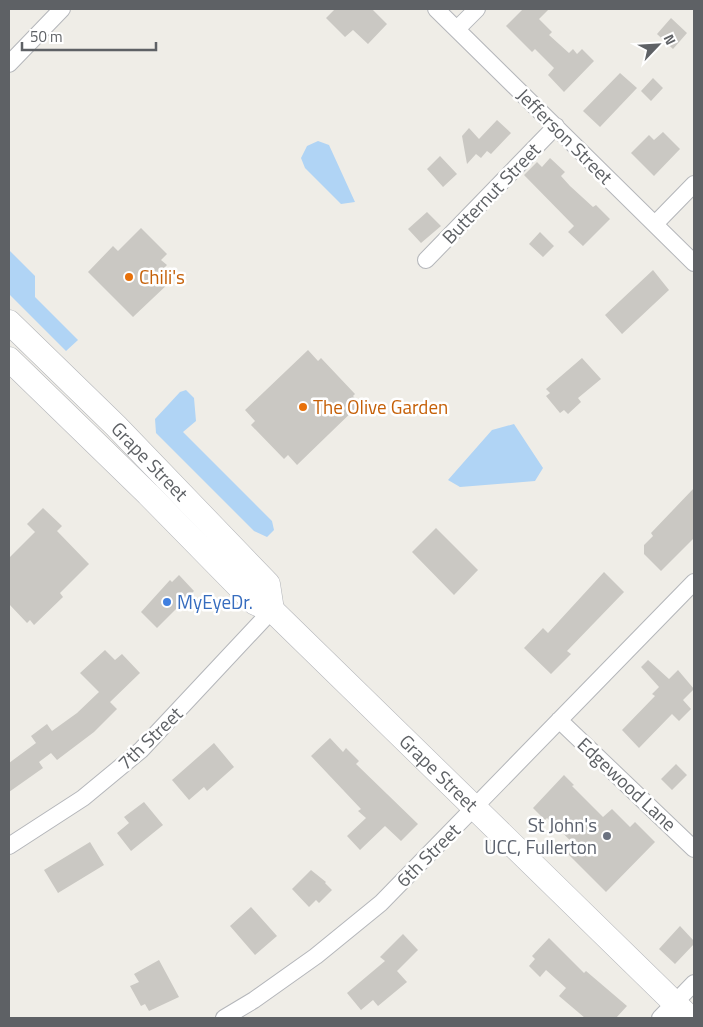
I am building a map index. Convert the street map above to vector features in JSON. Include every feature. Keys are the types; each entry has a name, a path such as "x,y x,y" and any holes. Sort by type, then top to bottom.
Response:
{"main road":[{"name":"Grape Street","path":"9,322 116,426 268,584 272,610"},
{"name":"Grape Street","path":"9,358 148,494 255,603 272,610 474,808 675,1013"}],"street":[{"path":"9,64 62,9"},
{"name":"Jefferson Street","path":"436,9 694,263"},
{"path":"457,29 477,9"},
{"name":"Butternut Street","path":"426,260 556,126"},
{"path":"654,224 694,184"},
{"name":"6th Street","path":"224,1018 254,1000 346,932 380,903 694,582"},
{"name":"7th Street","path":"9,846 83,798 141,750 272,610"},
{"name":"Edgewood Lane","path":"559,720 694,848"},
{"path":"675,1013 694,983"}],"water":[{"path":"318,141 329,145 355,202 341,204 305,168 301,158 307,146"},
{"path":"9,250 35,276 35,297 78,340 66,351 9,294"},
{"path":"186,390 194,398 196,421 183,432 272,521 274,530 267,537 254,531 156,433 155,419 180,392"},
{"path":"514,424 543,468 535,481 460,487 448,480 492,430"}],"building":[{"path":"335,9 372,9 387,24 368,44 353,30 345,37 326,18"},
{"path":"523,9 549,9 539,19 552,32 549,35 569,53 573,49 577,54 582,49 594,61 564,92 548,75 554,68 535,49 532,52 506,26"},
{"path":"671,18 687,33 673,49 657,34"},
{"path":"620,73 637,88 600,127 583,111"},
{"path":"653,78 663,88 651,101 641,91"},
{"path":"497,120 511,133 491,154 487,151 481,158 476,154 467,164 462,136 469,128 479,139"},
{"path":"663,132 680,149 654,176 631,153 649,135 654,140"},
{"path":"440,156 457,174 443,187 427,169"},
{"path":"550,158 565,172 561,176 570,186 593,207 596,205 610,219 583,246 568,232 574,226 524,175 537,162 542,167"},
{"path":"427,212 441,226 421,243 408,229"},
{"name":"Chili's","path":"141,228 167,254 161,260 167,265 160,272 170,282 133,317 88,272 113,246 118,251"},
{"path":"540,232 554,246 543,257 529,244"},
{"path":"653,270 669,290 622,334 605,315"},
{"name":"The Olive Garden","path":"308,350 318,361 321,358 355,394 353,396 360,404 297,465 288,455 284,459 251,425 255,421 245,410"},
{"path":"582,358 601,379 578,398 581,402 568,414 564,410 560,413 546,396 550,393 546,389"},
{"path":"694,488 694,538 661,571 644,554 644,545 653,536 651,533"},
{"path":"43,508 62,526 57,531 89,564 60,593 63,597 34,625 30,620 27,623 9,604 9,558 35,532 27,524"},
{"path":"436,528 478,570 454,595 412,552"},
{"path":"604,572 624,592 567,651 571,654 551,674 524,648 543,628 548,633"},
{"name":"MyEyeDr.","path":"179,575 194,591 157,628 141,612 170,580 172,582"},
{"path":"105,650 115,660 122,654 140,673 110,702 117,709 94,732 57,760 51,753 39,762 43,768 9,792 9,763 36,743 31,736 47,724 52,731 77,713 99,692 80,673"},
{"path":"648,660 669,679 678,670 694,689 683,700 691,709 679,721 672,714 639,748 622,730 655,696 652,694 659,687 641,667"},
{"path":"330,738 343,752 346,748 359,761 356,764 418,824 401,841 385,826 360,850 347,836 366,818 358,811 361,809 311,756"},
{"path":"214,743 234,767 207,791 204,787 189,800 172,780"},
{"path":"676,764 687,775 672,790 661,779"},
{"name":"St John's UCC, Fullerton","path":"564,775 574,785 572,786 603,817 612,809 630,827 635,822 655,842 606,892 568,854 576,846 547,818 545,820 533,808"},
{"path":"144,802 163,825 131,851 117,833 129,823 124,817"},
{"path":"90,842 104,865 58,893 44,870"},
{"path":"311,870 326,882 332,890 319,903 316,900 309,907 292,889"},
{"path":"251,907 277,936 255,955 230,926"},
{"path":"680,926 694,941 694,944 675,964 659,949"},
{"path":"403,934 418,950 397,971 407,982 378,1006 373,1000 361,1010 347,993 385,961 380,957"},
{"path":"549,938 584,973 586,971 627,1006 616,1018 585,1018 559,996 566,988 546,970 540,977 529,966 535,959 532,956"},
{"path":"159,960 179,997 149,1011 145,1004 141,1006 130,986 139,982 134,974"}],"place":[{"name":"Chili's","path":"129,277"},
{"name":"The Olive Garden","path":"303,407"},
{"name":"MyEyeDr.","path":"167,602"},
{"name":"St John's UCC, Fullerton","path":"607,836"}]}
